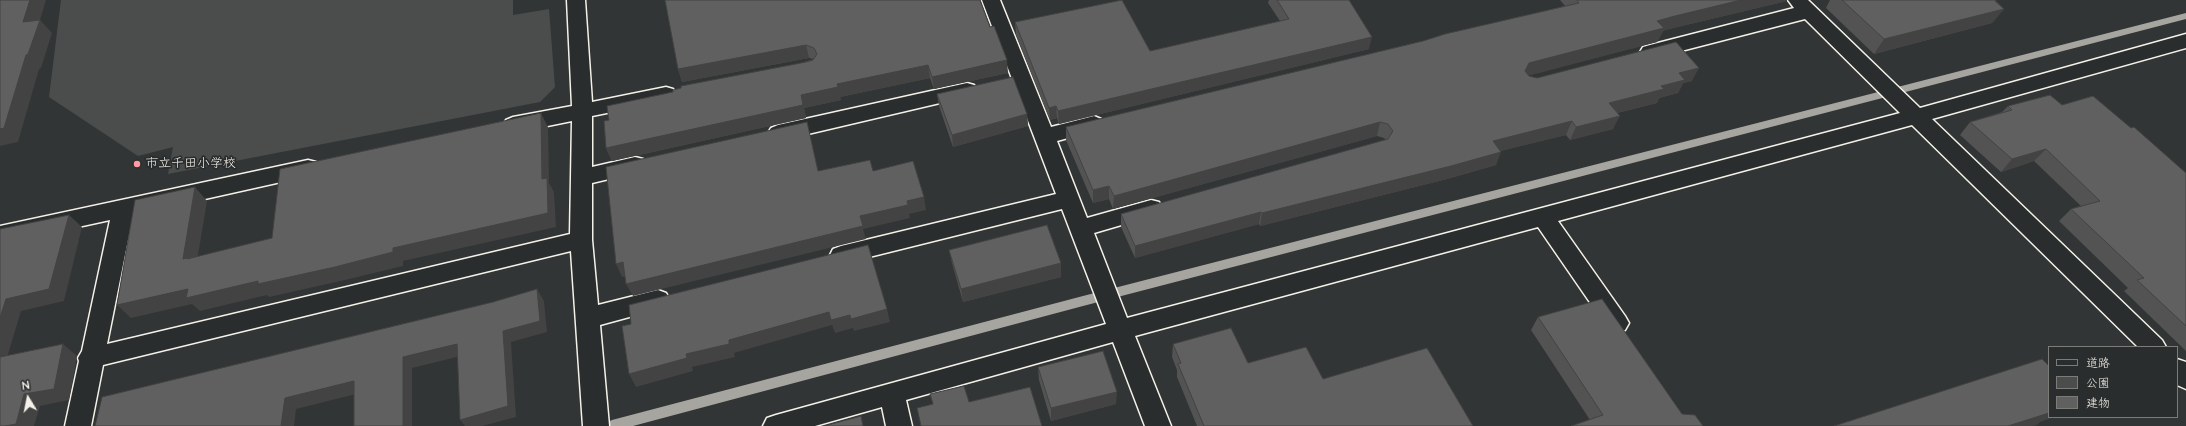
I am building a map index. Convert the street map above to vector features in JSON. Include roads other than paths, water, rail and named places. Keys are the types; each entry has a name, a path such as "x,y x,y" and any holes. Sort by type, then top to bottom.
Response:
{"street":[{"path":"576,0 582,110 581,240 595,420"},
{"path":"991,0 1014,80 1044,136 1158,426"},
{"path":"1631,57 1803,6 2153,346"},
{"path":"776,426 892,394 1116,320 1544,217 1917,116 2186,41"},
{"path":"759,137 983,87"},
{"path":"497,128 684,90"},
{"path":"1044,136 1113,119"},
{"path":"582,177 651,161"},
{"path":"0,235 325,165"},
{"path":"824,259 1069,199"},
{"path":"1080,228 1172,202"},
{"path":"78,426 90,358 123,208"},
{"path":"1544,217 1630,341"},
{"path":"90,358 581,240"},
{"path":"587,318 679,295"},
{"path":"2178,370 2186,378"},
{"path":"892,394 899,426"}],"waterway":[{"path":"612,426 1083,301 2186,16"}],"place":[{"name":"市立千田小学校","path":"137,164"}]}
